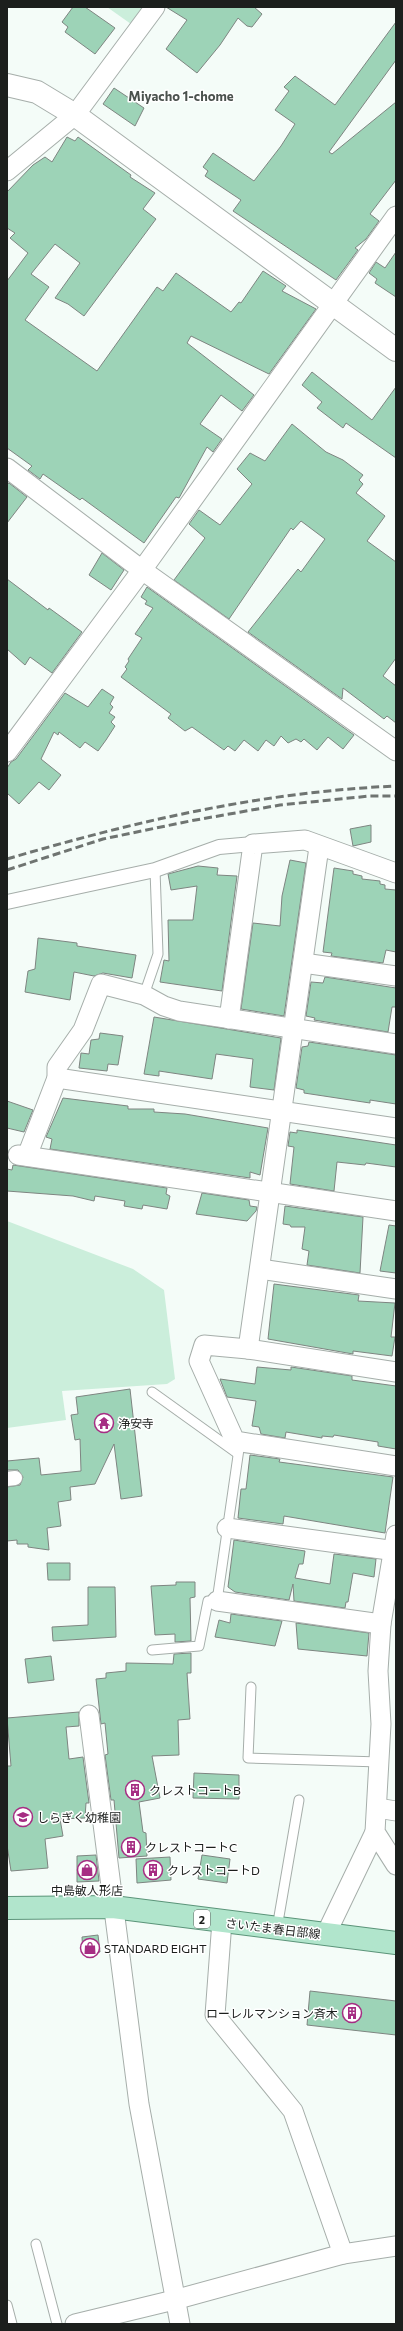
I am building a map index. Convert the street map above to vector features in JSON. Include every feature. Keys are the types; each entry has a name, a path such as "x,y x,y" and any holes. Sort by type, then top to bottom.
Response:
{"main road":[{"name":"さいたま春日部線","path":"7,1908 114,1907 396,1943"}],"street":[{"path":"7,171 75,115 155,7"},
{"path":"7,85 37,92 75,115 396,350"},
{"path":"7,752 142,570 396,216"},
{"path":"7,468 142,570 396,751"},
{"path":"7,902 155,870 218,847 253,844 305,840 319,847 396,872"},
{"path":"229,1019 253,844"},
{"path":"248,1349 319,847"},
{"path":"303,963 396,976"},
{"path":"396,1044 294,1030 179,1011 164,1006 144,995 101,984 83,1030 57,1067 57,1078 23,1156 396,1211"},
{"path":"57,1078 396,1128"},
{"path":"260,1269 396,1289"},
{"path":"396,1372 248,1349 204,1345 200,1361 239,1448 396,1466"},
{"path":"227,1528 395,1545 386,1634 378,1671 389,1725 380,1762 375,1832 326,1934"},
{"path":"217,1601 386,1634"},
{"path":"89,1715 139,2104 174,2300 180,2324"},
{"path":"377,1808 396,1811"},
{"path":"375,1832 396,1865"},
{"path":"222,1921 215,2015 293,2111 343,2254"},
{"path":"75,2324 95,2322 343,2254 396,2246"}],"lane":[{"path":"144,995 158,954 155,870"},
{"path":"152,1392 239,1448 217,1601 208,1601 199,1646 152,1650"},
{"path":"251,1686 248,1758 380,1762"},
{"path":"277,1928 299,1800"},
{"path":"36,2244 57,2324"},
{"path":"7,2305 12,2324"}],"green space":[{"path":"107,7 143,7 131,24"},
{"path":"7,1221 133,1269 164,1290 175,1379 167,1384 62,1391 66,1420 7,1428"}],"building":[{"path":"73,7 85,7 115,28 95,54 65,32 68,27 62,22"},
{"path":"166,7 254,7 262,14 252,27 247,26 238,18 220,45 197,73 166,49 187,20"},
{"path":"396,22 396,60 329,152 332,154 396,102 396,180 370,214 379,221 366,239 355,248 358,250 336,280 233,211 241,200 205,176 208,171 203,167 213,153 254,181 281,146 295,124 275,110 289,91 284,87 295,76 335,105"},
{"path":"114,88 144,108 135,126 103,104"},
{"path":"67,137 75,141 78,137 131,175 130,177 155,193 143,209 156,219 84,316 68,304 55,298 80,263 55,244 31,274 49,287 25,320 97,371 157,287 163,291 176,273 231,312 239,302 241,303 263,271 286,286 282,291 316,309 269,374 191,336 187,343 254,395 242,411 221,395 200,424 222,439 213,452 207,447 179,498 176,497 144,543 82,498 80,500 43,474 40,479 28,470 32,466 7,448 7,281 28,253 10,238 15,233 7,228 7,192 33,165 45,157 52,162"},
{"path":"396,252 396,297 375,283 377,279 369,273 376,262 385,268"},
{"path":"312,372 372,420 396,387 396,458 346,423 343,428 317,408 322,402 302,385"},
{"path":"292,424 326,452 343,460 363,475 359,480 363,484 356,493 385,516 367,541 396,562 396,658 383,676 396,686 396,723 387,716 384,719 343,688 342,699 248,632 298,569 301,572 325,539 301,521 293,530 291,528 229,619 174,580 205,538 189,524 199,510 220,525 252,484 237,469 250,453 265,461"},
{"path":"9,483 27,497 7,523 7,484"},
{"path":"102,553 124,570 111,590 89,575"},
{"path":"7,579 48,610 49,608 82,632 52,673 30,657 25,665 7,649"},
{"path":"147,587 354,735 343,749 328,737 317,750 304,739 301,742 296,739 288,743 281,736 274,746 266,740 258,751 244,740 235,751 228,746 224,750 192,727 185,731 168,718 171,714 121,677 127,669 125,667 129,661 128,659 142,638 135,634 153,608 145,604 147,601 141,597"},
{"path":"102,689 114,697 110,704 113,707 109,713 115,717 111,722 115,726 106,740 98,751 85,742 80,748 59,732 58,735 54,732 41,759 61,775 49,790 39,782 19,804 7,793 7,768 11,762 16,759 65,693 88,707"},
{"path":"371,825 371,842 353,846 350,829"},
{"path":"290,860 306,863 284,1016 241,1009 253,923 280,926 282,896"},
{"path":"198,866 218,868 217,875 237,876 222,991 160,982 164,960 169,961 168,920 193,920 197,886 171,890 168,874"},
{"path":"334,868 353,871 353,874 362,876 362,879 380,881 380,884 385,885 385,889 396,890 396,952 386,950 383,963 331,956 332,953 323,952"},
{"path":"38,938 77,943 77,946 136,955 132,978 103,973 94,976 74,972 70,1000 25,992 28,971 35,969"},
{"path":"325,977 396,988 396,1007 392,1007 388,1032 314,1020 315,1018 306,1016 311,982 323,983"},
{"path":"154,1017 281,1038 274,1090 250,1087 253,1059 216,1054 212,1079 159,1071 159,1076 144,1074"},
{"path":"100,1033 123,1036 118,1065 108,1064 107,1071 79,1068 81,1053 89,1054 91,1040 99,1039"},
{"path":"309,1042 396,1055 396,1104 370,1100 370,1103 304,1093 304,1090 296,1088 302,1047 308,1046"},
{"path":"63,1098 128,1106 128,1109 154,1109 154,1112 185,1114 268,1128 260,1175 250,1172 250,1178 50,1149 52,1139 46,1137"},
{"path":"7,1101 33,1110 24,1132 7,1128"},
{"path":"297,1130 396,1145 396,1167 366,1163 365,1165 337,1162 334,1191 290,1184 294,1147 288,1146 290,1132 297,1133"},
{"path":"13,1165 167,1188 166,1194 170,1196 167,1209 143,1205 142,1209 124,1206 125,1201 95,1196 94,1201 73,1196 7,1191 7,1169 12,1170"},
{"path":"202,1193 249,1200 250,1206 257,1207 256,1211 247,1221 196,1214"},
{"path":"285,1206 363,1217 360,1273 307,1265 309,1251 302,1249 305,1227 291,1227 290,1225 283,1224"},
{"path":"389,1225 396,1226 396,1273 380,1271"},
{"path":"274,1284 359,1295 358,1301 395,1303 391,1337 395,1337 392,1356 353,1351 353,1354 268,1339"},
{"path":"257,1367 291,1370 291,1367 352,1376 352,1380 396,1386 396,1449 378,1446 378,1442 334,1435 333,1437 322,1436 322,1438 286,1432 285,1438 261,1434 259,1427 252,1426 256,1401 227,1397 220,1379 255,1384"},
{"path":"130,1389 142,1496 121,1499 114,1444 95,1484 70,1487 71,1500 58,1502 61,1526 47,1528 49,1550 28,1547 28,1544 17,1544 17,1540 7,1541 7,1487 20,1485 23,1477 18,1470 7,1470 7,1461 39,1458 41,1475 81,1471 80,1439 75,1440 71,1415 78,1414 76,1397"},
{"path":"250,1455 280,1459 279,1462 393,1477 385,1533 284,1516 283,1524 238,1518 241,1489 246,1489"},
{"path":"234,1540 305,1551 303,1564 299,1564 295,1578 330,1584 334,1554 376,1559 374,1577 353,1573 348,1602 346,1602 345,1608 294,1601 293,1584 289,1600 235,1592 228,1587"},
{"path":"47,1563 70,1563 70,1580 48,1580"},
{"path":"176,1582 195,1582 195,1597 190,1598 191,1641 175,1642 175,1634 155,1635 151,1586 176,1585"},
{"path":"88,1587 115,1587 116,1637 53,1641 52,1627 88,1625"},
{"path":"231,1614 282,1621 275,1646 215,1637 219,1620 230,1623"},
{"path":"296,1623 369,1633 367,1656 298,1649"},
{"path":"191,1653 191,1673 187,1673 190,1719 178,1720 179,1755 152,1756 160,1798 139,1802 143,1832 146,1833 147,1856 119,1858 114,1800 111,1800 105,1755 108,1754 105,1723 101,1724 96,1679 106,1678 106,1673 126,1671 126,1663 173,1664 174,1654"},
{"path":"51,1656 54,1680 28,1683 25,1659"},
{"path":"79,1712 79,1726 66,1727 69,1759 83,1757 89,1803 86,1803 85,1818 60,1819 63,1836 45,1839 48,1868 11,1871 7,1845 7,1766 11,1766 7,1718"},
{"path":"194,1773 239,1775 239,1799 193,1798"},
{"path":"96,1855 99,1881 77,1882 77,1856"},
{"path":"202,1855 230,1859 227,1883 198,1879"},
{"name":"クレストコートD","path":"170,1857 171,1880 137,1883 136,1859"},
{"path":"98,1935 100,1952 83,1954 82,1937"},
{"name":"ローレルマンション斉木","path":"310,1991 396,2001 396,2035 307,2025"}],"railway":[{"path":"7,859 103,832 199,810 296,795 346,789 396,786"},
{"path":"7,870 103,839 190,821 280,805 370,796 396,796"}],"place":[{"name":"浄安寺","path":"104,1423"},
{"name":"クレストコートB","path":"135,1790"},
{"name":"しらぎく幼稚園","path":"23,1817"},
{"name":"クレストコートC","path":"131,1847"},
{"name":"中島敏人形店","path":"87,1870"},
{"name":"クレストコートD","path":"153,1870"},
{"name":"STANDARD EIGHT","path":"90,1948"},
{"name":"ローレルマンション斉木","path":"352,2013"}],"district":[{"name":"Miyacho 1-chome","path":"181,96"}]}
